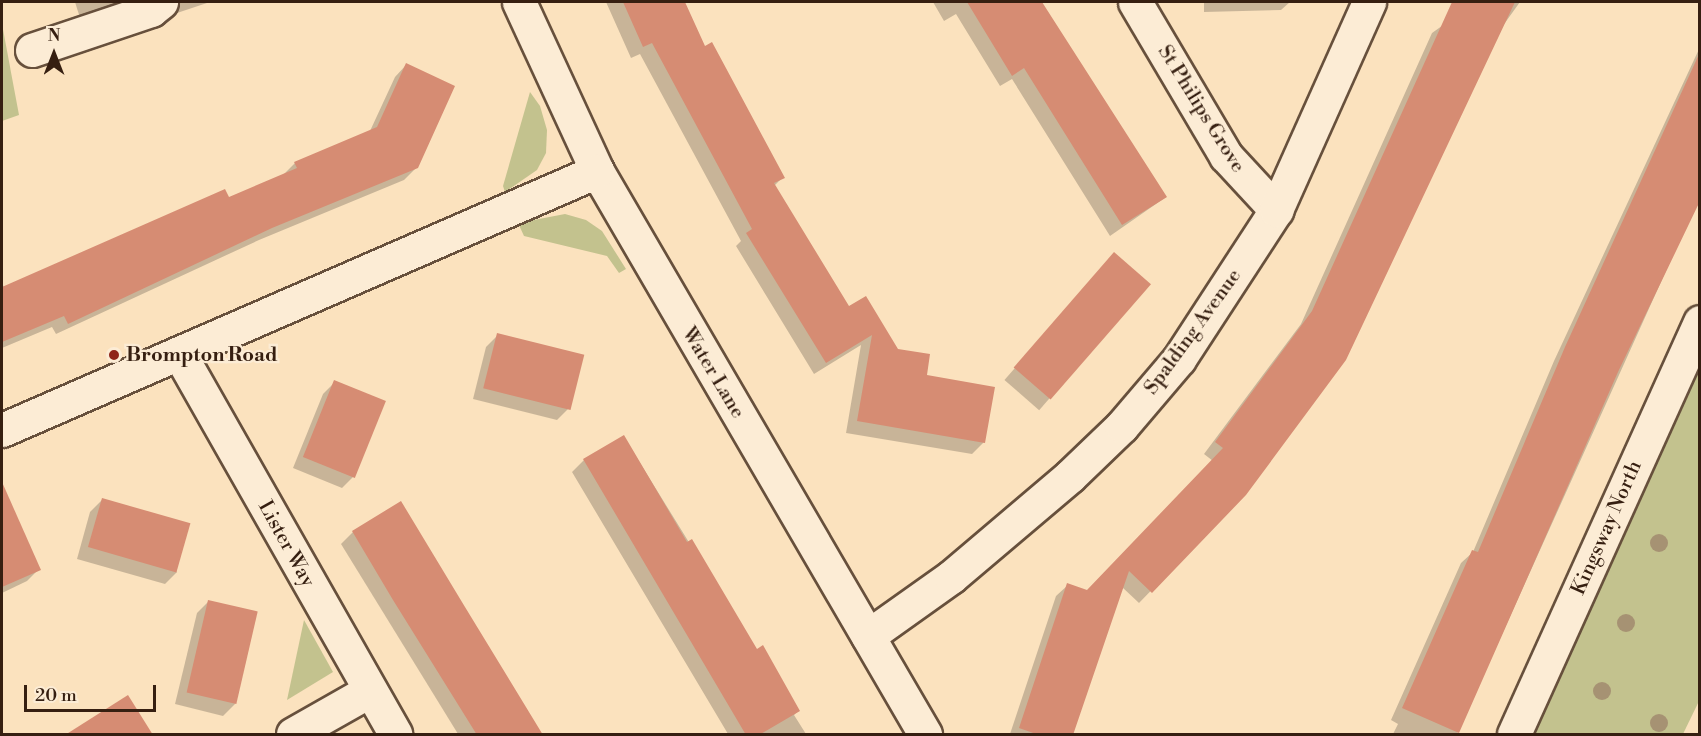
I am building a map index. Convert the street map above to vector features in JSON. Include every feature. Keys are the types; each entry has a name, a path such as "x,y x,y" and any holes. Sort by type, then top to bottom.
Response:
{"street":[{"path":"32,50 151,10 161,2"},
{"name":"Water Lane","path":"519,2 597,171 925,735"},
{"name":"St Philips Grove","path":"1135,2 1226,156 1276,210"},
{"name":"Spalding Avenue","path":"868,636 951,577 1013,526 1122,426 1179,359 1276,210 1369,2"},
{"path":"2,430 597,171"},
{"name":"Kingsway North","path":"1514,735 1700,322"},
{"name":"Lister Way","path":"179,353 395,735"},
{"path":"293,735 369,691"}],"shaded area":[{"path":"2,24 19,115 2,121"},
{"path":"530,92 540,106 547,130 546,153 537,170 505,192 503,186"},
{"path":"565,214 586,220 602,231 626,269 619,273 607,256 524,236 518,223"},
{"path":"1699,362 1700,699 1683,734 1529,734"},
{"path":"304,620 333,672 287,700"}],"building":[{"path":"623,2 685,2 705,46 712,42 785,178 774,183 849,306 866,296 898,349 930,354 927,375 995,387 985,443 857,421 872,335 826,363 746,233 752,229 652,43 643,47"},
{"path":"967,2 1042,2 1167,197 1122,225 1024,68 1012,76"},
{"path":"1452,2 1515,2 1346,360 1246,495 1152,593 1129,571 1073,735 1039,735 1019,728 1067,583 1087,590 1223,448 1215,442 1312,311"},
{"path":"1700,52 1700,201 1618,372 1459,733 1402,708 1472,550 1478,552 1565,347"},
{"path":"406,63 455,86 418,168 272,228 68,324 64,316 2,342 2,287 225,189 229,197 297,168 294,162 377,127"},
{"path":"1114,252 1151,284 1051,400 1014,367"},
{"path":"497,333 584,355 571,410 483,388"},
{"path":"334,380 386,401 355,478 303,457"},
{"path":"624,435 687,542 692,539 757,649 763,645 800,711 759,735 746,735 583,459"},
{"path":"2,482 41,570 2,587"},
{"path":"102,498 190,523 176,572 88,547"},
{"path":"401,501 543,735 477,735 393,600 352,531"},
{"path":"208,600 258,611 236,704 187,693"},
{"path":"128,695 153,735 65,735"}],"place":[{"name":"Brompton Road","path":"114,355"}]}
